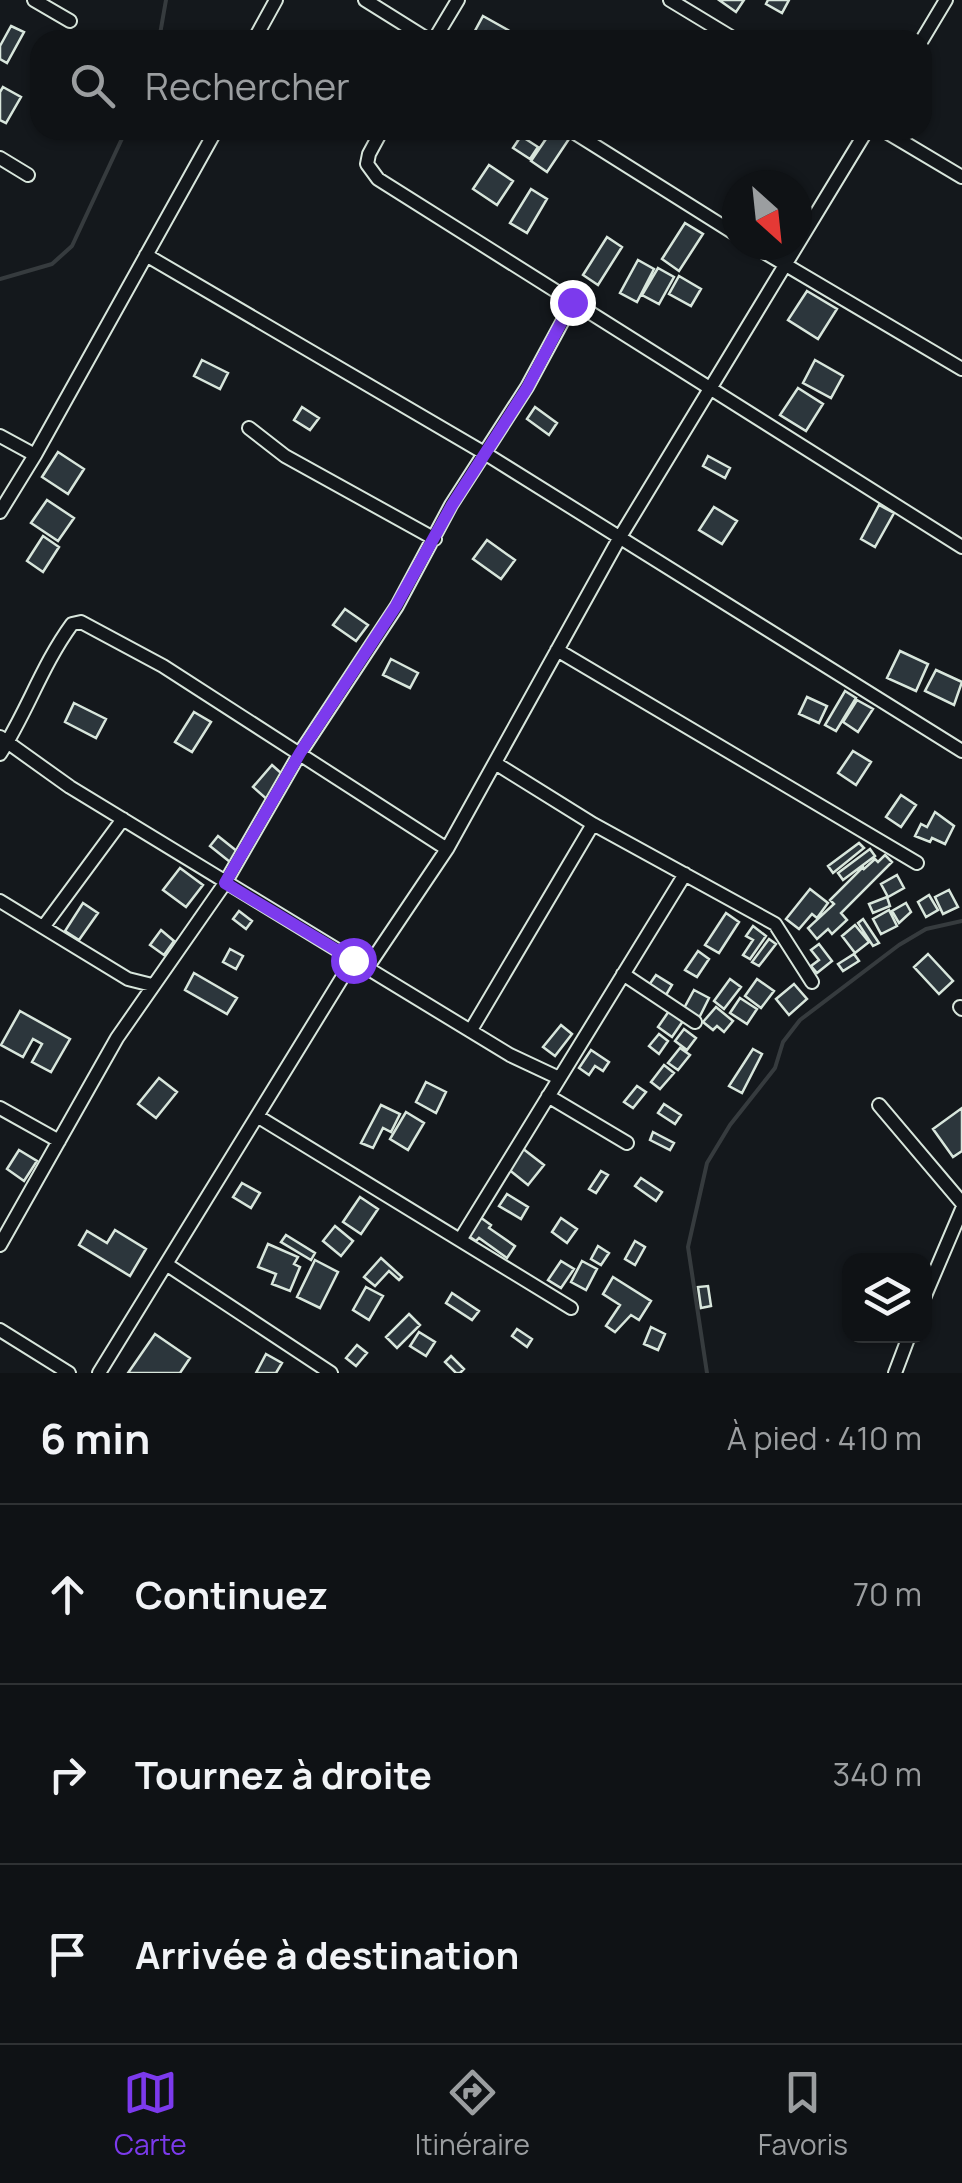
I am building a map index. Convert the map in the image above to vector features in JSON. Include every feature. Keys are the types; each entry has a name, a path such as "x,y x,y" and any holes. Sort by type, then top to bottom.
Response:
{"street":[{"path":"34,0 70,21"},
{"path":"260,30 276,0"},
{"path":"365,0 414,30"},
{"path":"438,30 458,0"},
{"path":"670,0 720,30"},
{"path":"929,30 949,0 962,6"},
{"path":"0,512 211,140"},
{"path":"376,140 367,164 378,179 962,547"},
{"path":"586,140 722,226"},
{"path":"367,968 447,849 620,537 861,140"},
{"path":"900,140 962,176"},
{"path":"0,158 28,174"},
{"path":"146,255 486,454 962,751"},
{"path":"776,260 962,369"},
{"path":"0,1245 116,1038 225,883 300,753 387,622 452,505 527,388 572,302"},
{"path":"249,428 284,456 435,540"},
{"path":"0,436 35,456"},
{"path":"447,849 162,666 76,622 53,650 3,745 510,1055 559,1078"},
{"path":"557,650 917,863"},
{"path":"495,763 593,824 775,924 812,982"},
{"path":"44,926 122,819"},
{"path":"471,1030 593,824"},
{"path":"460,1240 684,874"},
{"path":"0,901 128,979 152,984"},
{"path":"100,1373 353,960"},
{"path":"623,974 695,1022"},
{"path":"548,1096 628,1143"},
{"path":"879,1105 962,1206 932,1279"},
{"path":"0,1108 59,1141"},
{"path":"258,1116 570,1308"},
{"path":"166,1264 330,1373"},
{"path":"0,1330 69,1373"},
{"path":"895,1373 907,1343"}],"building":[{"path":"719,0 744,0 736,12"},
{"path":"768,0 789,0 782,13 766,4"},
{"path":"483,16 508,30 475,30"},
{"path":"11,26 24,32 7,63 0,59 0,46"},
{"path":"3,87 21,97 6,123 0,120"},
{"path":"518,140 538,147 530,159 513,148"},
{"path":"545,140 568,140 547,172 531,161"},
{"path":"489,165 513,181 497,205 473,189"},
{"path":"531,189 547,199 527,233 510,223"},
{"path":"685,223 703,234 679,271 662,259"},
{"path":"607,237 622,247 598,285 583,275"},
{"path":"638,260 654,269 637,302 620,293"},
{"path":"658,268 674,277 659,304 642,295"},
{"path":"679,276 701,289 691,306 669,294"},
{"path":"807,291 837,309 818,339 788,320"},
{"path":"202,360 228,373 220,389 194,376"},
{"path":"815,360 843,376 831,398 803,383"},
{"path":"798,388 823,404 806,431 780,415"},
{"path":"302,407 319,418 310,430 294,420"},
{"path":"535,407 557,423 549,435 527,419"},
{"path":"58,452 84,469 68,494 42,477"},
{"path":"708,456 730,468 725,478 703,466"},
{"path":"47,500 74,518 58,541 31,523"},
{"path":"879,505 894,513 875,547 861,539"},
{"path":"714,507 737,521 722,544 699,530"},
{"path":"43,536 59,547 43,572 27,561"},
{"path":"487,540 515,560 501,579 473,559"},
{"path":"345,609 368,625 356,641 333,625"},
{"path":"900,651 928,664 916,691 887,678"},
{"path":"391,659 418,673 410,688 383,675"},
{"path":"936,670 962,682 954,705 925,691"},
{"path":"845,691 856,698 836,731 825,725"},
{"path":"807,697 827,706 819,723 799,714"},
{"path":"857,700 873,709 858,732 843,722"},
{"path":"74,703 106,719 96,738 65,722"},
{"path":"194,712 211,722 192,752 175,742"},
{"path":"853,751 871,762 856,785 838,773"},
{"path":"272,765 289,780 270,802 253,787"},
{"path":"901,795 916,805 901,827 886,817"},
{"path":"935,812 954,826 945,844 915,836 921,824 927,827"},
{"path":"218,836 238,852 230,862 210,846"},
{"path":"859,843 864,848 833,873 828,866"},
{"path":"870,849 875,856 843,880 838,873"},
{"path":"885,855 892,862 841,913 847,920 832,934 828,929 817,939 808,928 834,904 830,900 863,867"},
{"path":"180,868 203,885 186,907 163,890"},
{"path":"897,875 904,888 888,897 881,884"},
{"path":"810,889 828,903 817,918 812,914 799,929 786,919"},
{"path":"949,890 958,907 943,914 935,897"},
{"path":"929,895 938,910 926,917 918,902"},
{"path":"887,897 890,906 873,913 869,904"},
{"path":"83,903 98,913 79,940 65,931"},
{"path":"906,903 911,912 899,923 892,911"},
{"path":"889,910 897,926 881,934 873,919"},
{"path":"239,911 252,921 246,929 233,919"},
{"path":"726,913 739,922 719,953 705,945"},
{"path":"863,919 879,943 873,946 858,923"},
{"path":"855,925 869,942 855,953 842,936"},
{"path":"753,926 766,936 750,959 743,955 753,940 746,936"},
{"path":"161,930 174,941 164,955 150,945"},
{"path":"769,939 776,944 759,966 752,962"},
{"path":"819,944 832,961 817,973 811,966 819,960 811,950"},
{"path":"230,949 243,956 236,969 223,962"},
{"path":"698,951 709,959 697,977 685,970"},
{"path":"854,954 859,961 843,971 838,964"},
{"path":"928,954 953,981 939,994 914,967"},
{"path":"194,973 237,998 227,1014 185,990"},
{"path":"656,975 672,985 666,995 649,985"},
{"path":"730,979 741,987 724,1009 714,1001"},
{"path":"757,979 774,991 761,1008 745,996"},
{"path":"794,984 807,999 789,1015 776,999"},
{"path":"694,990 709,998 699,1018 683,1010"},
{"path":"740,998 757,1009 747,1024 730,1013"},
{"path":"716,1007 733,1021 724,1032 703,1022"},
{"path":"20,1011 70,1039 51,1072 32,1062 42,1044 33,1039 23,1057 1,1045"},
{"path":"669,1011 683,1021 672,1037 658,1027"},
{"path":"561,1025 572,1034 555,1056 543,1047"},
{"path":"684,1029 696,1038 687,1050 675,1041"},
{"path":"659,1034 668,1041 659,1054 649,1046"},
{"path":"680,1048 690,1055 678,1070 668,1063"},
{"path":"753,1049 762,1054 742,1093 729,1086"},
{"path":"591,1050 609,1062 603,1071 595,1066 589,1075 579,1068"},
{"path":"664,1065 674,1073 660,1089 651,1082"},
{"path":"159,1078 177,1092 156,1118 138,1104"},
{"path":"426,1082 446,1092 436,1113 416,1102"},
{"path":"637,1086 646,1092 633,1108 624,1102"},
{"path":"664,1104 681,1115 675,1124 658,1113"},
{"path":"381,1105 400,1114 391,1132 383,1128 373,1148 361,1143"},
{"path":"962,1108 962,1151 953,1157 933,1129"},
{"path":"406,1112 424,1123 408,1150 390,1139"},
{"path":"653,1132 674,1143 670,1150 650,1140"},
{"path":"522,1148 544,1165 528,1185 507,1168"},
{"path":"19,1150 37,1161 24,1181 7,1169"},
{"path":"601,1171 608,1175 596,1193 589,1189"},
{"path":"641,1178 662,1192 656,1201 635,1186"},
{"path":"242,1183 260,1193 251,1208 233,1197"},
{"path":"507,1194 528,1207 521,1219 499,1206"},
{"path":"360,1197 378,1209 361,1234 343,1222"},
{"path":"480,1217 515,1246 507,1258 479,1238 476,1241 467,1235"},
{"path":"561,1218 577,1229 567,1243 552,1232"},
{"path":"335,1226 353,1241 341,1256 323,1241"},
{"path":"115,1230 146,1249 130,1276 79,1245 87,1231 107,1243"},
{"path":"286,1235 315,1253 311,1260 281,1242"},
{"path":"635,1241 645,1247 635,1265 625,1259"},
{"path":"268,1244 298,1257 294,1264 300,1267 290,1291 272,1284 276,1274 258,1267"},
{"path":"598,1246 609,1253 601,1265 591,1259"},
{"path":"381,1258 402,1277 399,1280 389,1271 375,1286 364,1277"},
{"path":"315,1260 338,1272 320,1308 297,1297"},
{"path":"561,1261 574,1269 561,1288 548,1280"},
{"path":"582,1261 597,1269 586,1290 571,1282"},
{"path":"613,1277 651,1301 639,1320 631,1315 615,1332 606,1326 620,1305 603,1294"},
{"path":"708,1286 711,1306 701,1308 698,1287"},
{"path":"366,1287 383,1296 369,1320 353,1310"},
{"path":"452,1293 479,1311 472,1320 446,1303"},
{"path":"409,1314 420,1325 397,1348 386,1337"},
{"path":"651,1327 665,1334 658,1350 644,1344"},
{"path":"517,1329 532,1339 527,1347 512,1336"},
{"path":"419,1332 435,1342 426,1356 410,1346"},
{"path":"155,1334 190,1358 180,1373 128,1373"},
{"path":"357,1345 367,1353 356,1366 346,1358"},
{"path":"266,1354 282,1363 276,1373 256,1373"},
{"path":"451,1356 464,1369 460,1373 445,1362"}],"waterway":[{"path":"161,30 166,0"},
{"path":"0,279 52,264 72,246 121,140"},
{"path":"707,1373 688,1247 707,1163 730,1125 775,1068 783,1042 800,1020 899,945 926,929 962,921"}],"route":[{"path":"353,960 225,883 300,753 396,606 452,505 527,388 572,302"}]}
